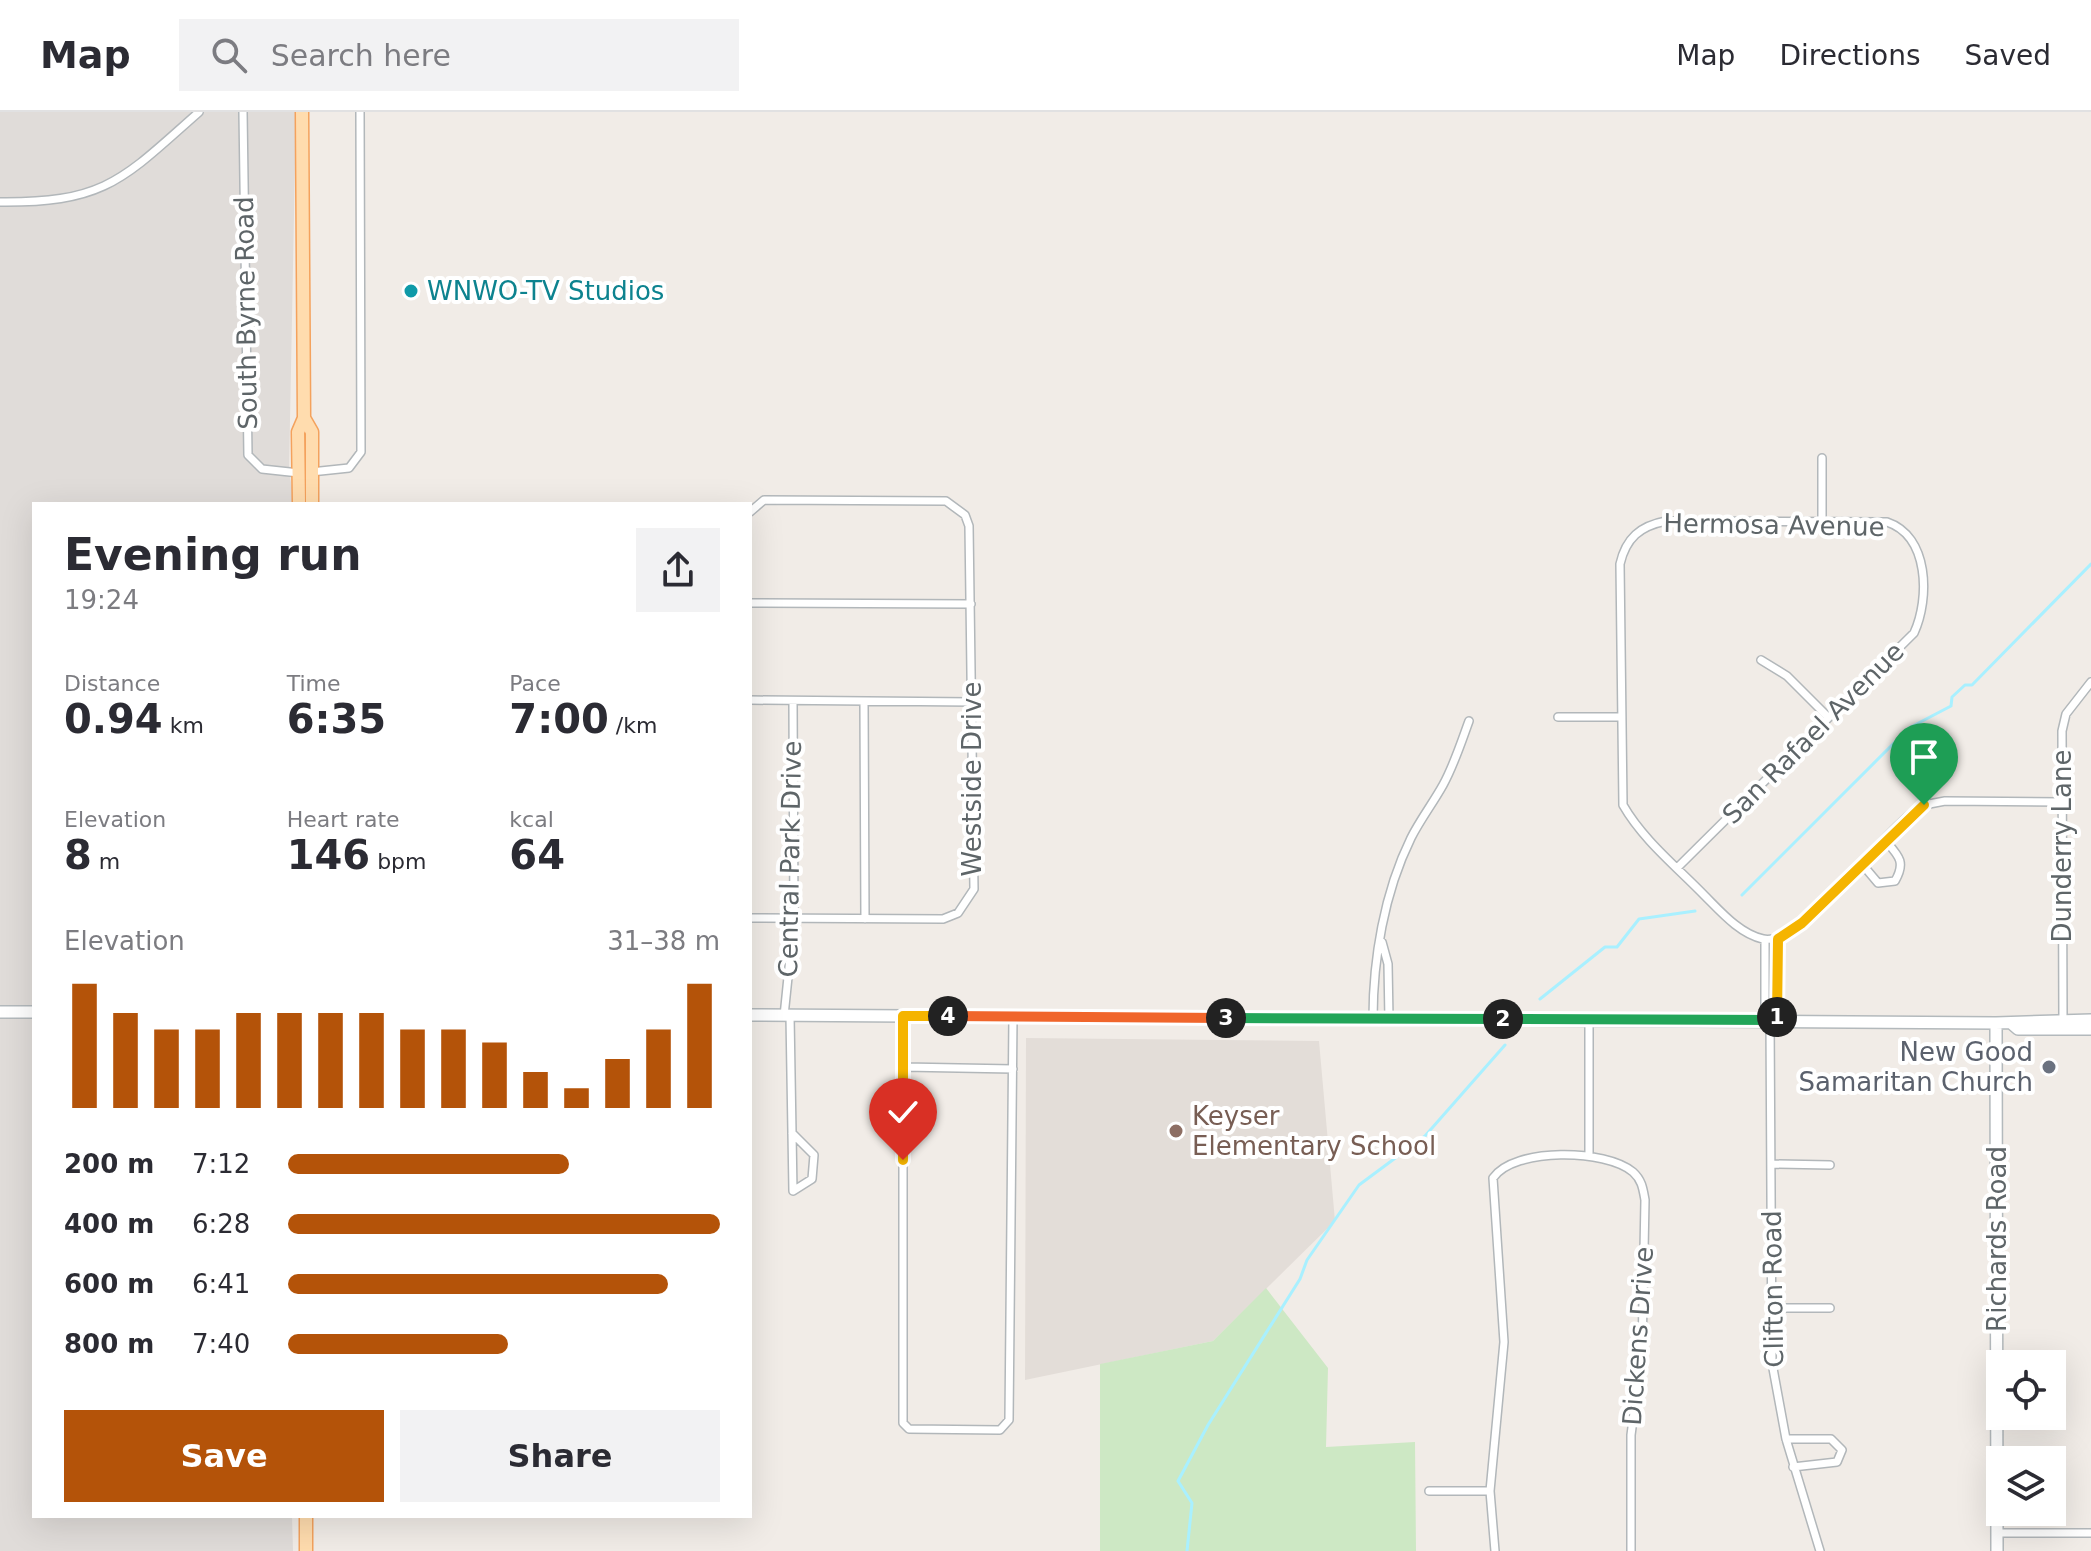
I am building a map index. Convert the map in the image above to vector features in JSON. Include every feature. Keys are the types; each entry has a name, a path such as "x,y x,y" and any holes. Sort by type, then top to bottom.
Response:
{"main road":[{"path":"299,502 312,432 304,418 302,112"},
{"path":"305,472 312,502"},
{"path":"0,1012 32,1012"},
{"path":"752,1015 1996,1023 2091,1020"},
{"name":"Richards Road","path":"1996,1023 1997,1551"},
{"path":"2011,1023 2018,1029 2091,1029"},
{"path":"306,1518 306,1551"}],"street":[{"path":"0,202 48,202 100,190 135,167 199,112"},
{"name":"South Byrne Road","path":"243,112 248,455 268,471 305,472 349,468 361,452 360,112"},
{"path":"1822,458 1822,521"},
{"name":"Westside Drive","path":"752,510 764,500 946,501 965,515 970,537 974,889 958,913 943,919 752,918"},
{"name":"Hermosa Avenue","path":"1621,717 1620,564 1623,549 1634,534 1648,525 1666,521 1887,522 1912,539"},
{"name":"San Rafael Avenue","path":"1677,868 1914,633 1922,602 1921,564 1912,539"},
{"path":"752,603 971,604"},
{"path":"1761,660 1787,676 1828,717"},
{"name":"Dunderry Lane","path":"2063,1020 2064,723 2075,700 2091,682"},
{"path":"752,700 972,702"},
{"name":"Central Park Drive","path":"792,1133 814,1155 812,1179 793,1191 787,1016 794,919 793,701"},
{"path":"864,702 865,919"},
{"path":"1558,717 1621,717 1623,805 1632,820 1723,914 1749,934 1765,940 1778,939 1802,923 1916,808 1932,803 2062,802"},
{"path":"1373,1019 1373,964 1382,942 1389,891 1411,837 1444,783 1469,721"},
{"path":"1862,864 1878,883 1895,881 1902,869 1902,859 1885,840"},
{"path":"1771,1020 1778,939"},
{"path":"1765,940 1771,1020"},
{"path":"1382,942 1388,964 1389,1019"},
{"path":"903,1016 903,1423 909,1429 1000,1430 1009,1420 1013,1017"},
{"path":"1495,1551 1490,1491 1504,1342 1493,1178 1499,1169 1527,1157 1589,1156 1589,1019"},
{"name":"Clifton Road","path":"1771,1020 1772,1363 1793,1467 1820,1551"},
{"path":"904,1067 1013,1069"},
{"name":"Dickens Drive","path":"1589,1156 1632,1171 1641,1182 1645,1200 1642,1352 1631,1435 1631,1551"},
{"path":"1771,1164 1830,1165"},
{"path":"1770,1308 1830,1308"},
{"path":"1786,1439 1831,1439 1842,1450 1837,1462 1793,1467"},
{"path":"1429,1491 1490,1491"},
{"path":"1997,1533 2091,1533"}],"shaded area":[{"path":"0,112 296,112 289,472 295,502 32,502 32,1518 292,1518 293,1551 0,1551"},
{"name":"Keyser Elementary School","path":"1026,1038 1319,1041 1335,1221 1213,1341 1025,1380"}],"green space":[{"path":"1266,1288 1328,1368 1326,1447 1415,1442 1416,1551 1100,1551 1100,1364 1213,1341"}],"waterway":[{"path":"1742,895 1909,728 1951,706 1952,697 1965,685 1972,685 2091,564"},
{"path":"1540,999 1605,947 1617,947 1639,919 1695,911"},
{"path":"1187,1551 1192,1503 1178,1481 1208,1425 1300,1279 1307,1260 1359,1185 1425,1136 1505,1045"}],"place":[{"name":"WNWO-TV Studios","path":"411,291"},
{"name":"New Good Samaritan Church","path":"2049,1067"},
{"name":"Keyser Elementary School","path":"1176,1131"}],"route":[{"path":"903,1160 903,1016 1777,1020 1778,939 1802,923 1916,808 1924,805"}]}
